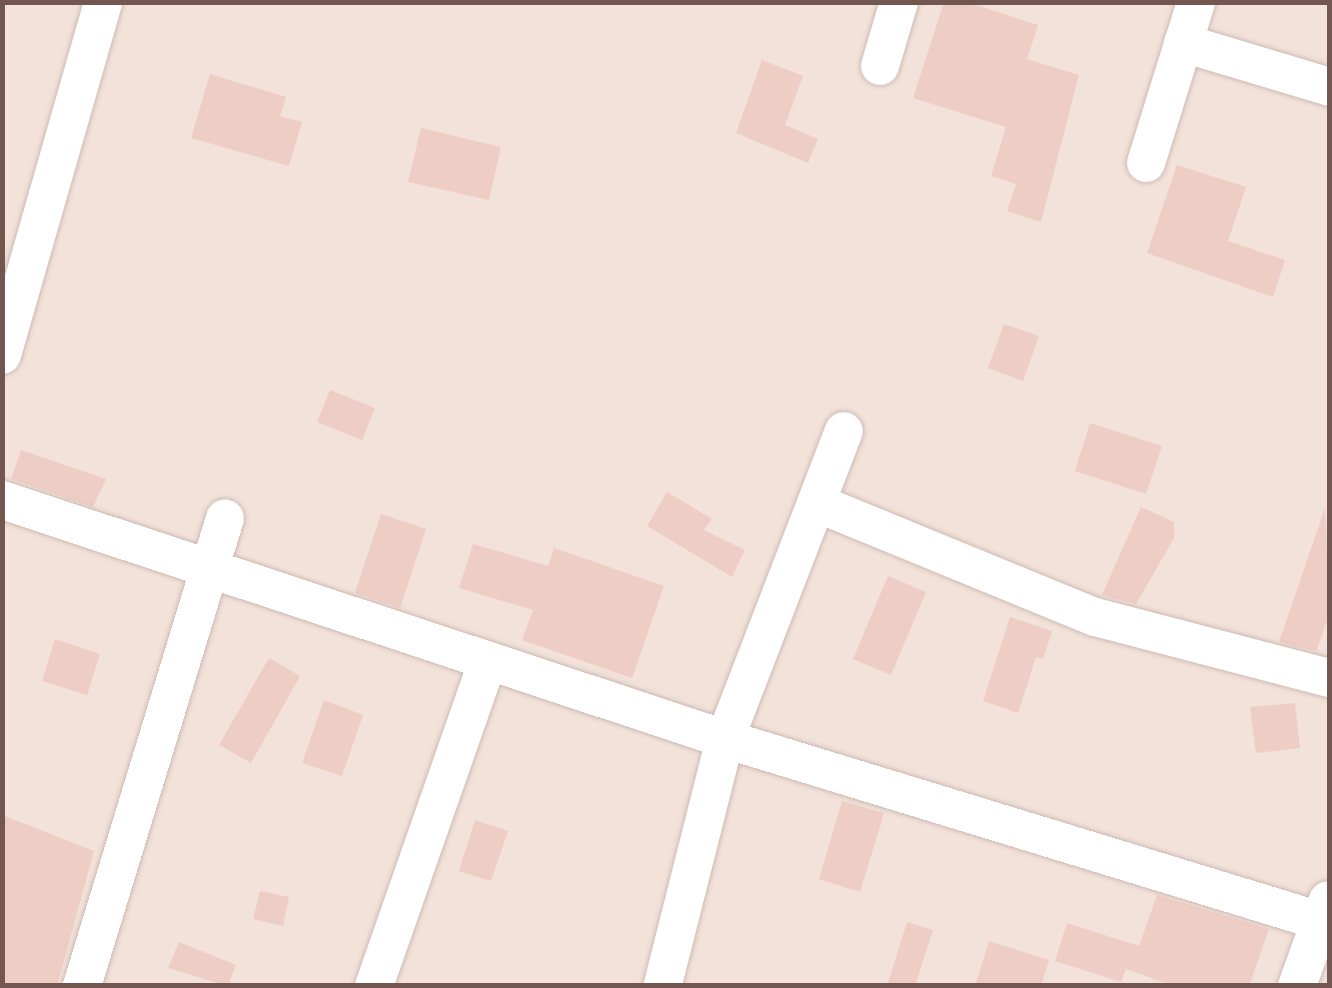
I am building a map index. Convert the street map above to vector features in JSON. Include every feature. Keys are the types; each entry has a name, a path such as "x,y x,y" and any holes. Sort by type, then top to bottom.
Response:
{"street":[{"path":"2,355 102,2"},
{"path":"880,66 900,2"},
{"path":"1146,163 1196,2"},
{"path":"1183,43 1330,87"},
{"path":"674,985 724,739 819,504 844,430"},
{"path":"2,500 724,739 1326,914 1297,986"},
{"path":"819,504 1096,617 1330,678"},
{"path":"82,986 225,518"},
{"path":"374,986 488,660"}],"shaded area":[{"path":"3,3 1329,3 1329,985 3,985"}],"building":[{"path":"944,2 966,2 1038,25 1027,59 1079,75 1041,222 1007,211 1016,184 991,176 1006,127 913,98"},
{"path":"762,60 803,76 785,125 818,139 808,163 736,133"},
{"path":"210,74 286,97 280,116 302,122 289,166 191,138"},
{"path":"421,128 501,147 489,200 408,182"},
{"path":"1177,165 1246,187 1228,241 1285,260 1273,297 1147,253"},
{"path":"1004,324 1039,336 1023,381 988,368"},
{"path":"330,390 375,408 362,440 317,422"},
{"path":"1090,423 1162,446 1146,494 1075,471"},
{"path":"21,450 106,479 93,507 11,479"},
{"path":"667,492 712,519 704,530 745,550 732,577 647,526"},
{"path":"1141,507 1174,522 1174,538 1136,604 1102,595"},
{"path":"1325,508 1330,613 1316,651 1279,642"},
{"path":"381,514 426,529 400,608 355,593"},
{"path":"473,544 548,566 554,548 664,586 632,678 522,640 533,610 459,588"},
{"path":"888,576 926,592 891,675 853,659"},
{"path":"1010,617 1052,631 1043,659 1036,657 1018,713 983,701"},
{"path":"55,639 100,654 87,695 42,681"},
{"path":"269,658 300,676 251,763 219,745"},
{"path":"324,700 363,715 342,776 302,763"},
{"path":"1295,703 1300,748 1256,753 1250,707"},
{"path":"842,801 884,813 860,892 819,879"},
{"path":"2,815 94,851 57,986 2,986"},
{"path":"475,820 508,831 491,881 459,871"},
{"path":"260,891 289,897 283,926 253,919"},
{"path":"1157,895 1269,929 1249,986 1174,986 1126,969 1121,982 1055,961 1067,923 1139,946"},
{"path":"907,922 933,930 915,986 887,986"},
{"path":"989,941 1049,960 1041,986 975,986"},
{"path":"179,942 236,965 228,986 168,968"}]}
